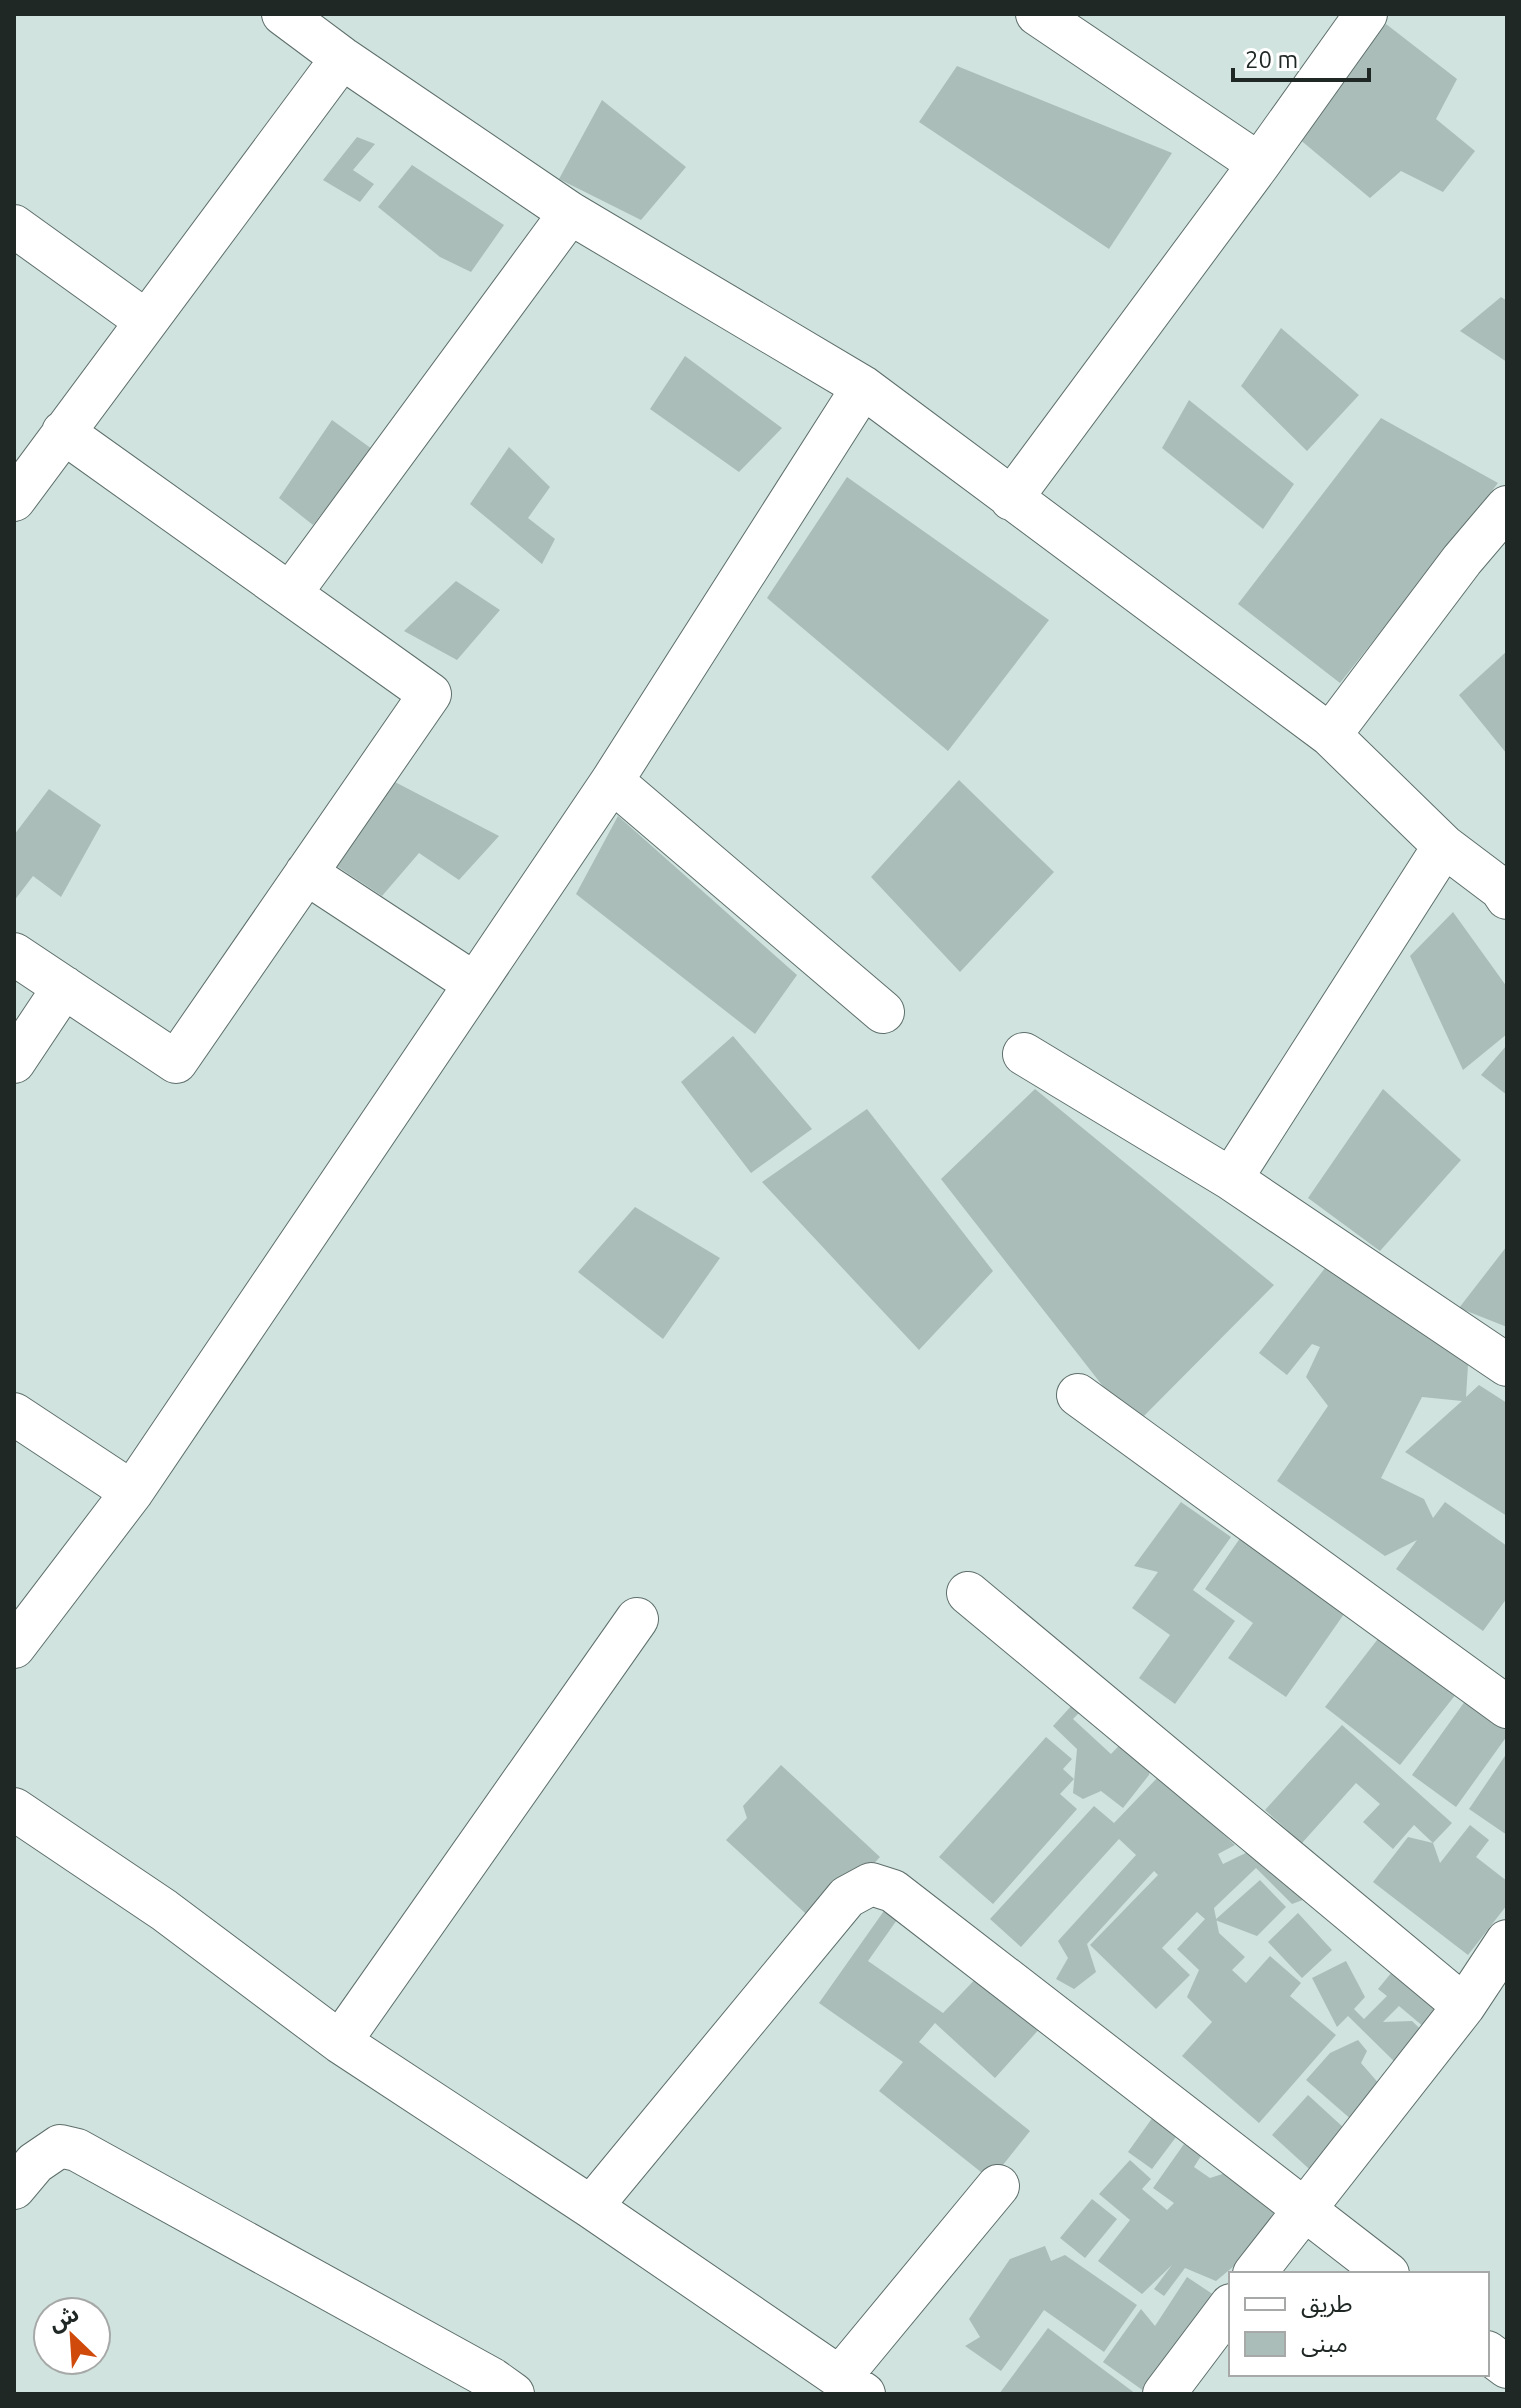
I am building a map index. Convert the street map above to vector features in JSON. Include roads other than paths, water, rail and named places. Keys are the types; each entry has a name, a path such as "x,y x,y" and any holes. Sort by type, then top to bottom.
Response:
{"street":[{"path":"283,14 342,58 570,213 863,387 1330,735 1444,846 1501,889 1507,898"},
{"path":"1037,14 1259,164"},
{"path":"1011,499 1366,14"},
{"path":"14,500 342,58"},
{"path":"290,594 570,213"},
{"path":"14,226 146,321"},
{"path":"14,1647 132,1492 612,781 863,387"},
{"path":"14,954 176,1062 430,694 63,432"},
{"path":"1330,735 1462,560 1507,507"},
{"path":"612,781 883,1012"},
{"path":"1231,1179 1444,846"},
{"path":"306,873 475,984"},
{"path":"14,1062 64,987"},
{"path":"1024,1054 1231,1179 1507,1365"},
{"path":"1078,1395 1507,1707"},
{"path":"14,1414 132,1492"},
{"path":"968,1593 1464,2006"},
{"path":"340,2042 637,1619"},
{"path":"14,1809 164,1910 340,2042 591,2207 852,2386 998,2186"},
{"path":"591,2207 847,1897 871,1884 893,1891 1385,2272"},
{"path":"1256,2272 1464,2006 1507,1941"},
{"path":"14,2188 35,2163 60,2146 77,2150 492,2379 513,2394"},
{"path":"1164,2394 1229,2308"},
{"path":"1489,2354 1507,2367"}]}
